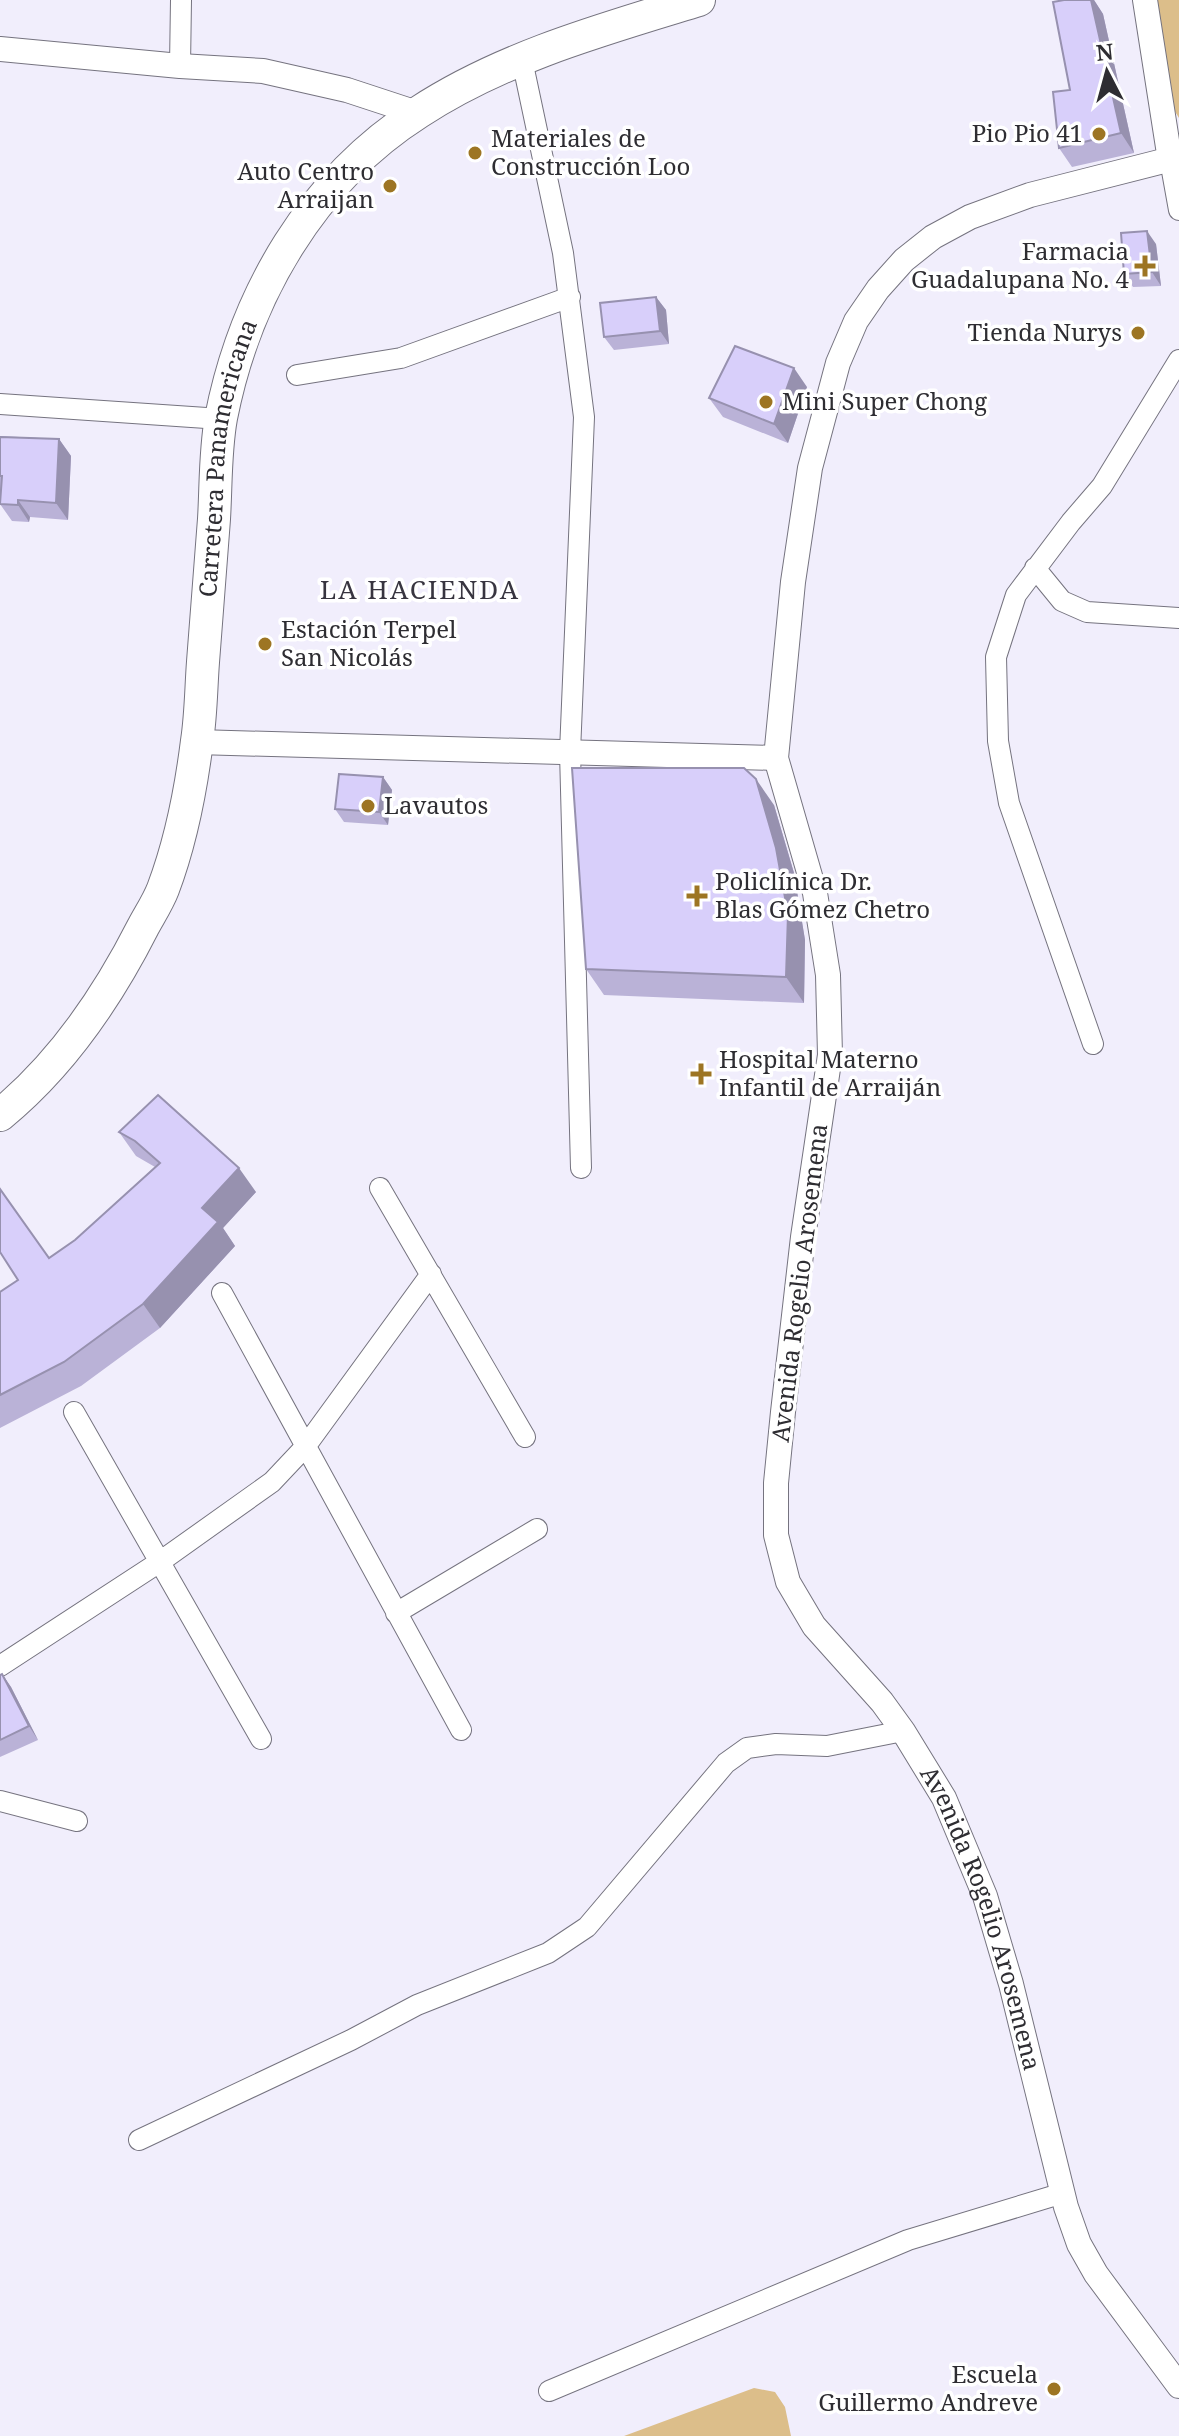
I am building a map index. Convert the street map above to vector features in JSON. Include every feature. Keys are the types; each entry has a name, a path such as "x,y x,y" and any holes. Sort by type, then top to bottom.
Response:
{"highway":[{"name":"Carretera Panamericana","path":"0,1115 52,1063 95,1008 134,946 163,890 184,815 197,742 221,419 239,351 258,298 281,255 308,216 347,171 417,113 475,80 522,60 614,26 699,0"}],"street":[{"path":"180,66 181,0"},
{"path":"1145,0 1174,158 1179,210"},
{"path":"0,49 263,71 347,90 417,113"},
{"path":"522,60 563,253 584,417 570,752 581,1168"},
{"name":"Avenida Rogelio Arosemena","path":"1174,158 1030,195 970,217 933,237 904,260 878,289 856,321 838,363 810,468 793,582 776,758 815,893 828,975 830,1055 803,1237 783,1412 776,1483 776,1535 788,1582 814,1626 882,1702 944,1798 985,1896 1079,2244 1096,2274 1179,2386"},
{"path":"297,375 401,358 570,297"},
{"path":"1093,1044 1009,803 998,741 996,657 1016,595 1102,486 1179,360"},
{"path":"0,404 221,419"},
{"path":"1035,568 1062,601 1087,612 1179,618"},
{"path":"197,742 776,758"},
{"path":"380,1188 525,1437"},
{"path":"0,1666 161,1561 272,1482 305,1447 431,1274"},
{"path":"222,1293 461,1730"},
{"path":"74,1412 261,1739"},
{"path":"396,1613 537,1529"},
{"path":"139,2140 351,2040 417,2005 548,1953 587,1927 726,1763 747,1748 776,1744 827,1746 903,1731"},
{"path":"0,1801 77,1821"},
{"path":"549,2391 908,2240 1063,2193"}],"shaded area":[{"path":"1153,0 1179,0 1179,118 1168,100"},
{"path":"754,2388 775,2392 785,2407 791,2436 624,2436"}],"building":[{"path":"1091,0 1121,133 1059,148 1053,92 1070,90 1053,2"},
{"path":"1147,231 1152,272 1124,274 1121,233"},
{"path":"656,297 660,331 604,337 600,303"},
{"path":"735,346 794,368 774,424 709,398"},
{"path":"0,437 59,439 56,503 18,500 18,505 0,504"},
{"name":"Policlínica Dr. Blas Gómez Chetro","path":"572,768 744,768 756,779 776,848 788,914 786,977 586,969"},
{"path":"339,774 383,777 379,812 335,809"},
{"path":"158,1095 239,1168 202,1208 218,1222 143,1304 64,1362 0,1395 0,1292 18,1280 0,1252 0,1189 49,1258 75,1240 160,1163 135,1141 119,1132"},
{"path":"0,1675 29,1726 0,1740"}],"place":[{"name":"Pio Pio 41","path":"1099,134"},
{"name":"Materiales de Construcción Loo","path":"475,153"},
{"name":"Auto Centro Arraijan","path":"390,186"},
{"name":"Farmacia Guadalupana No. 4","path":"1145,266"},
{"name":"Tienda Nurys","path":"1138,333"},
{"name":"Mini Super Chong","path":"766,402"},
{"name":"Estación Terpel San Nicolás","path":"265,644"},
{"name":"Lavautos","path":"368,806"},
{"name":"Policlínica Dr. Blas Gómez Chetro","path":"697,896"},
{"name":"Hospital Materno Infantil de Arraiján","path":"701,1074"},
{"name":"Escuela Guillermo Andreve","path":"1054,2389"}],"district":[{"name":"LA HACIENDA","path":"420,590"}]}
